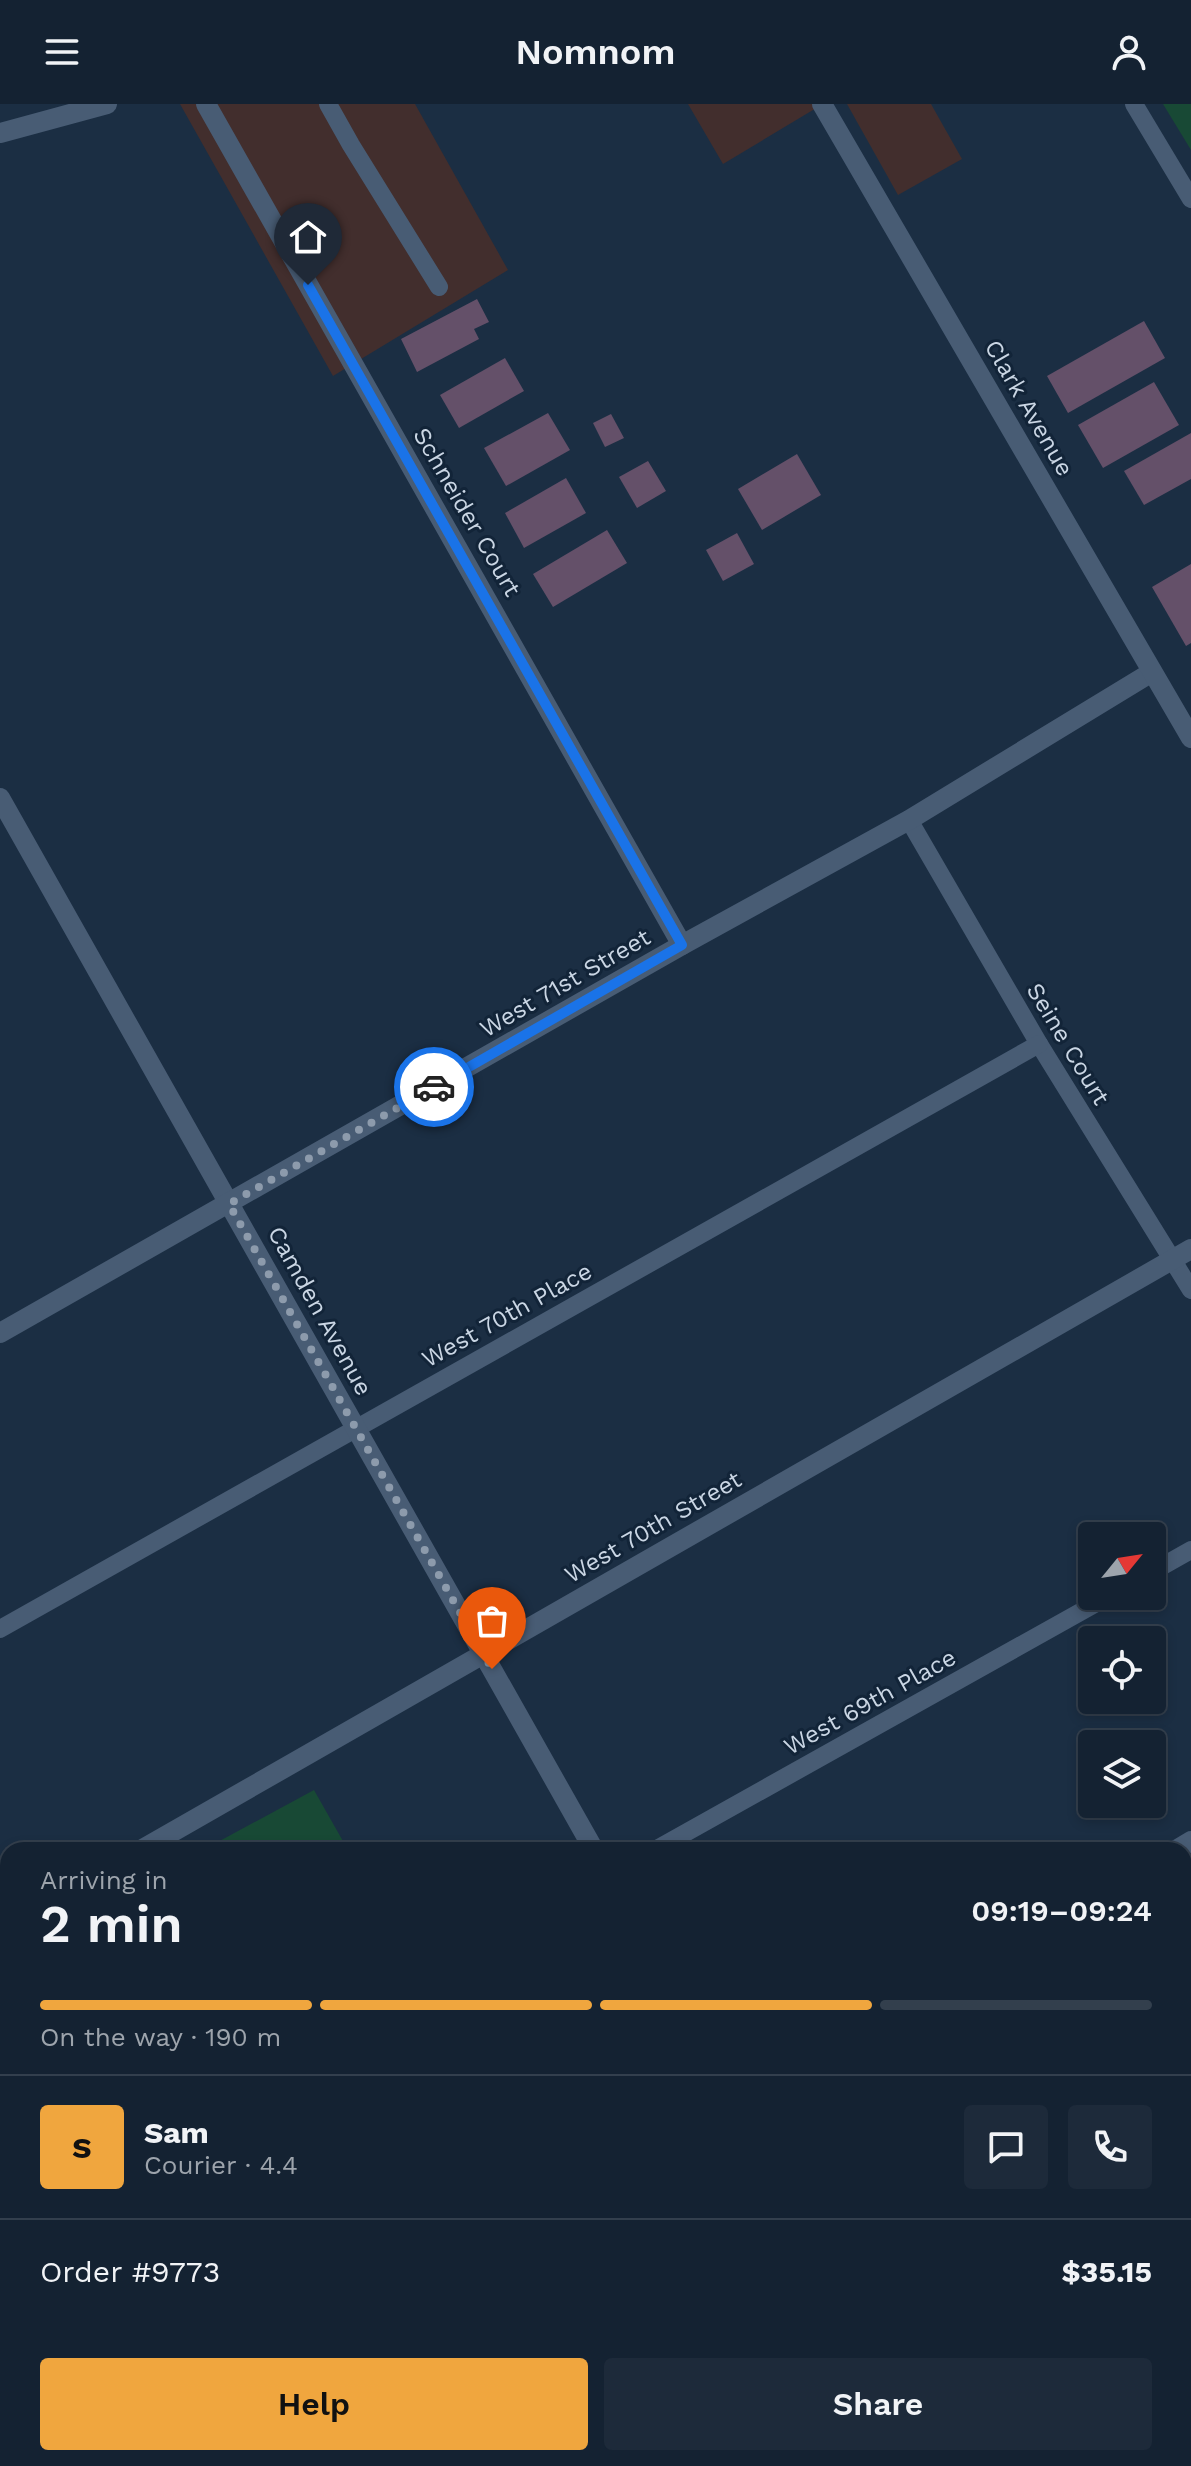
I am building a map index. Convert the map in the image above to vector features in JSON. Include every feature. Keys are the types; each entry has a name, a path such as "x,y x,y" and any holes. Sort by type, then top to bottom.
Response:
{"street":[{"path":"1,132 107,104"},
{"name":"Schneider Court","path":"206,104 682,945"},
{"name":"Clark Avenue","path":"822,104 1191,738"},
{"name":"West 71st Street","path":"0,1333 682,945 909,820 1152,672"},
{"name":"Camden Avenue","path":"0,798 590,1842"},
{"name":"West 70th Street","path":"155,1842 1182,1254"}],"lane":[{"path":"328,104 439,287"},
{"path":"1134,104 1191,199"},
{"name":"Seine Court","path":"909,820 1039,1044 1182,1254 1191,1290"},
{"name":"West 70th Place","path":"0,1629 1039,1044"},
{"path":"1166,1564 1191,1550"},
{"name":"West 69th Place","path":"669,1842 1084,1610"}],"shaded area":[{"path":"180,104 415,104 508,270 333,376"},
{"path":"688,104 823,104 723,164"},
{"path":"847,104 931,104 962,159 898,195"}],"green space":[{"path":"1163,104 1191,104 1191,150"},
{"path":"314,1790 343,1842 218,1842"}],"building":[{"path":"477,299 489,322 474,329 479,339 417,372 401,339"},
{"path":"1144,321 1165,358 1068,413 1047,376"},
{"path":"505,358 524,391 459,428 440,395"},
{"path":"1154,382 1179,425 1103,468 1078,425"},
{"path":"548,413 570,450 506,486 484,448"},
{"path":"611,414 624,438 605,447 593,423"},
{"path":"1191,433 1191,479 1144,505 1124,471"},
{"path":"797,454 821,495 762,530 738,489"},
{"path":"648,461 666,491 637,508 619,477"},
{"path":"566,478 586,513 524,548 505,513"},
{"path":"607,530 627,563 553,607 533,574"},
{"path":"737,533 754,564 723,581 706,550"},
{"path":"1191,564 1191,643 1186,646 1152,587"}],"way so far":[{"path":"434,1087 229,1204 492,1669"}],"route":[{"path":"308,285 682,945 434,1087"}]}
